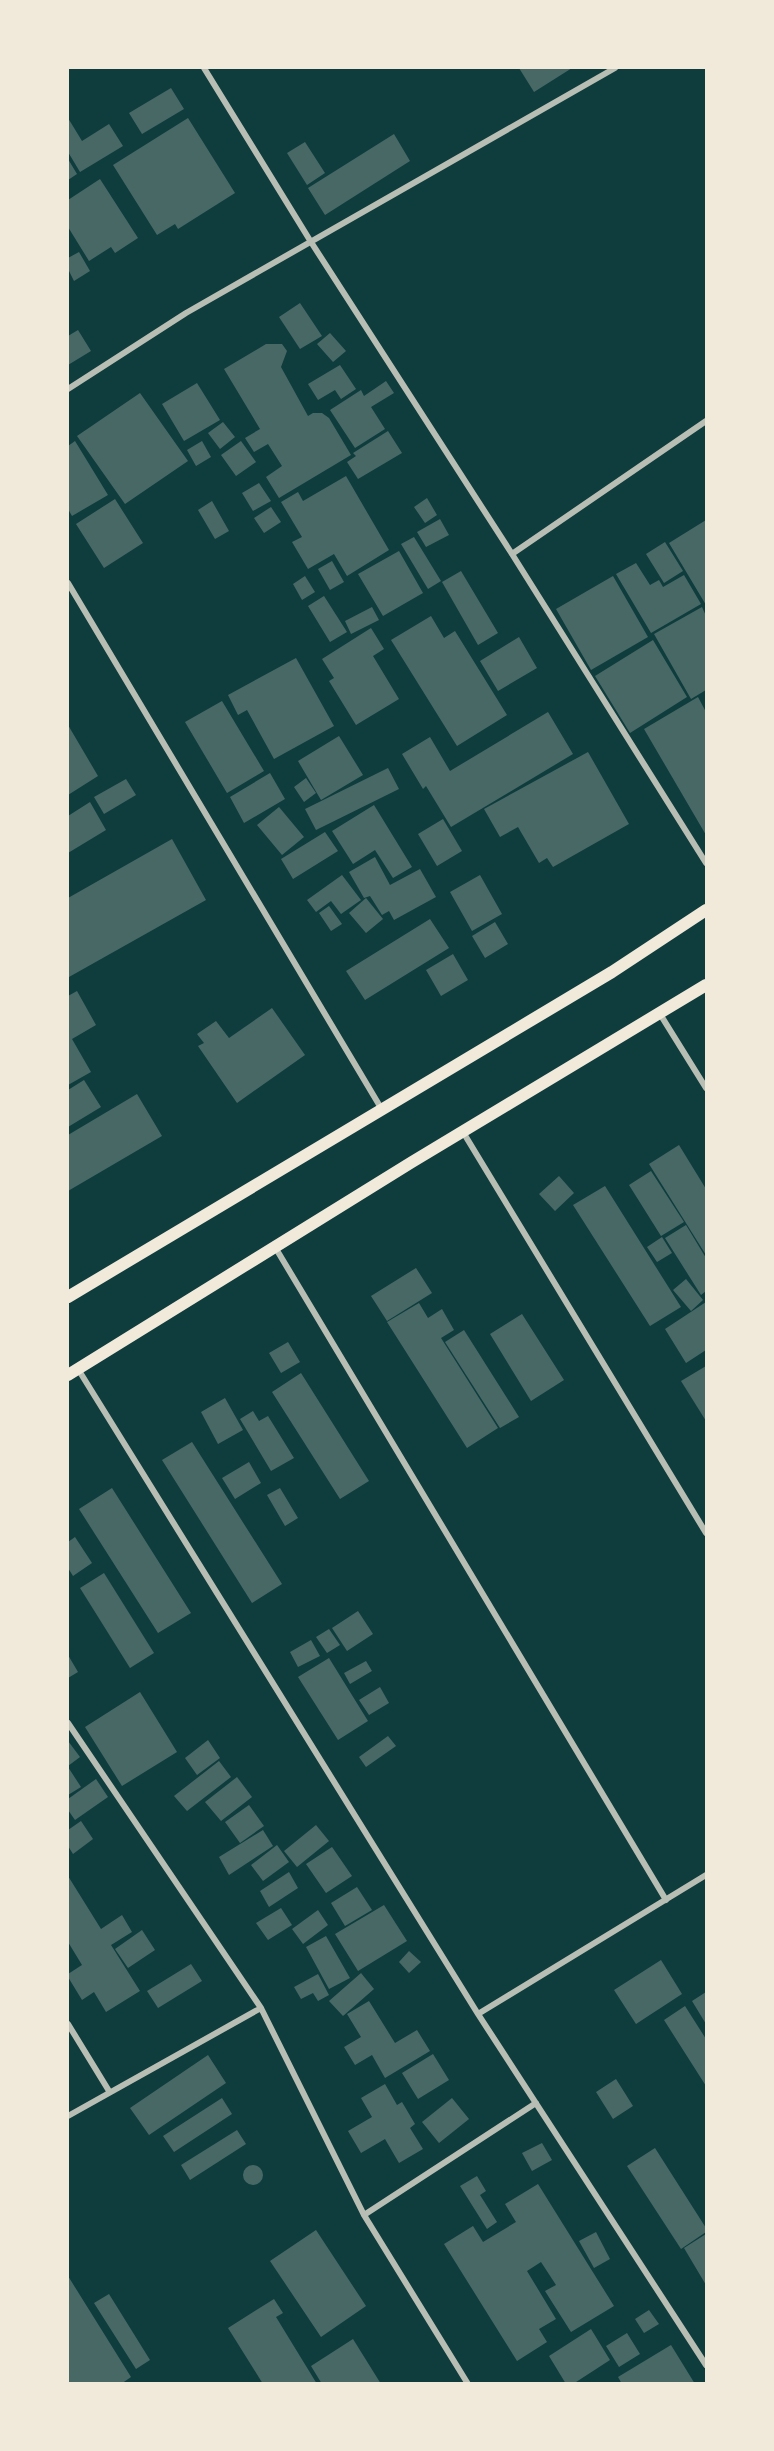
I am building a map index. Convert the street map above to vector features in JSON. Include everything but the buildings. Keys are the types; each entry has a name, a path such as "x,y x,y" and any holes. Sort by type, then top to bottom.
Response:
{"main road":[{"path":"68,1297 612,972 706,910"},
{"path":"73,1372 275,1246 706,985"}],"street":[{"path":"204,68 311,242 513,554 706,863"},
{"path":"68,389 186,313 615,68"},
{"path":"513,554 706,422"},
{"path":"68,583 381,1108"},
{"path":"660,1014 706,1088"},
{"path":"463,1132 706,1533"},
{"path":"275,1246 666,1900"},
{"path":"73,1372 478,2014 706,2365"},
{"path":"68,1723 261,2008 364,2215 468,2384"},
{"path":"478,2014 706,1875"},
{"path":"68,2115 261,2008"},
{"path":"68,2024 109,2091"},
{"path":"364,2215 536,2103"}]}
